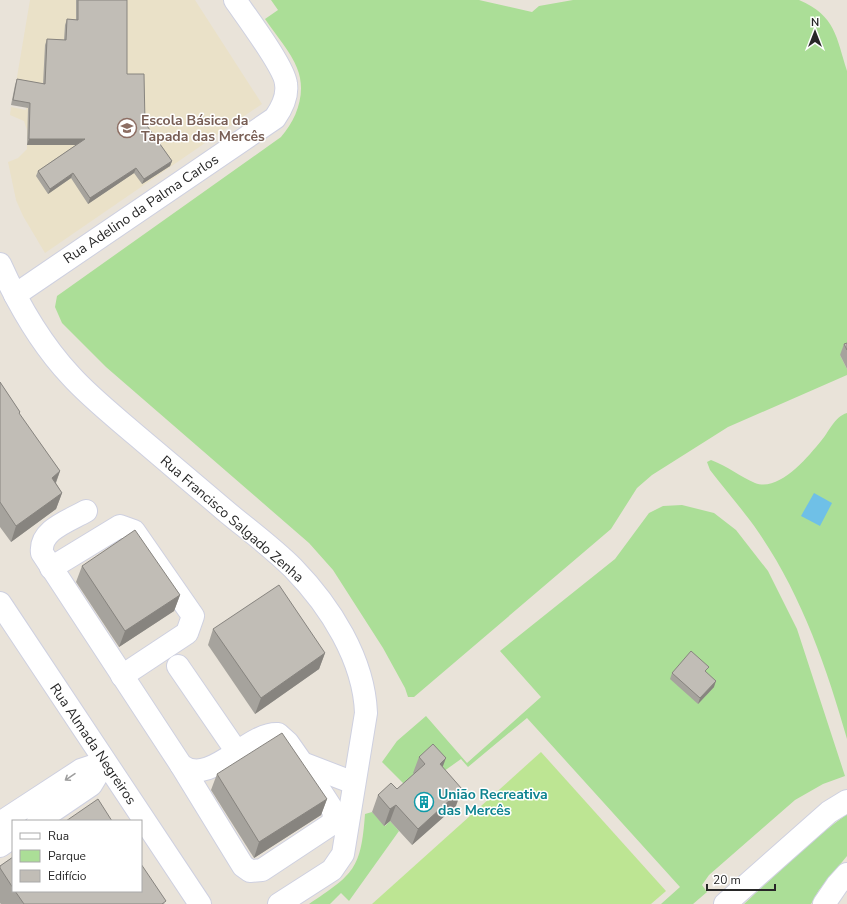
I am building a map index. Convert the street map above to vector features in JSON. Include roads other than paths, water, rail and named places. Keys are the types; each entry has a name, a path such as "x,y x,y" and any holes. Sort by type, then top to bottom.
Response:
{"street":[{"name":"Rua Adelino da Palma Carlos","path":"15,295 275,118 281,109 286,91 284,75 236,0"},
{"name":"Rua Francisco Salgado Zenha","path":"0,264 15,295 49,349 71,377 111,414 292,568 325,608 352,654 360,675 365,695 364,729 354,783 345,847 337,865 279,904"},
{"path":"86,511 47,533 41,546 42,554 181,765 244,866 250,870 262,870 333,823 334,812 288,743 278,734 263,736 209,769 190,770 181,765"},
{"path":"51,568 120,526 134,532 193,616 187,633 122,676"},
{"name":"Rua Almada Negreiros","path":"0,604 200,904"},
{"path":"178,666 237,752"},
{"path":"40,820 91,786 105,762"},
{"path":"0,823 81,770 105,762"},
{"path":"302,763 354,783"},
{"path":"725,904 829,812 847,801"},
{"path":"0,846 12,838"},
{"path":"824,904 837,885 847,874"}],"water":[{"path":"814,493 832,503 820,526 801,516"}],"place":[{"name":"Escola Básica da Tapada das Mercês","path":"127,128"},
{"name":"União Recreativa das Mercês","path":"424,802"}]}
